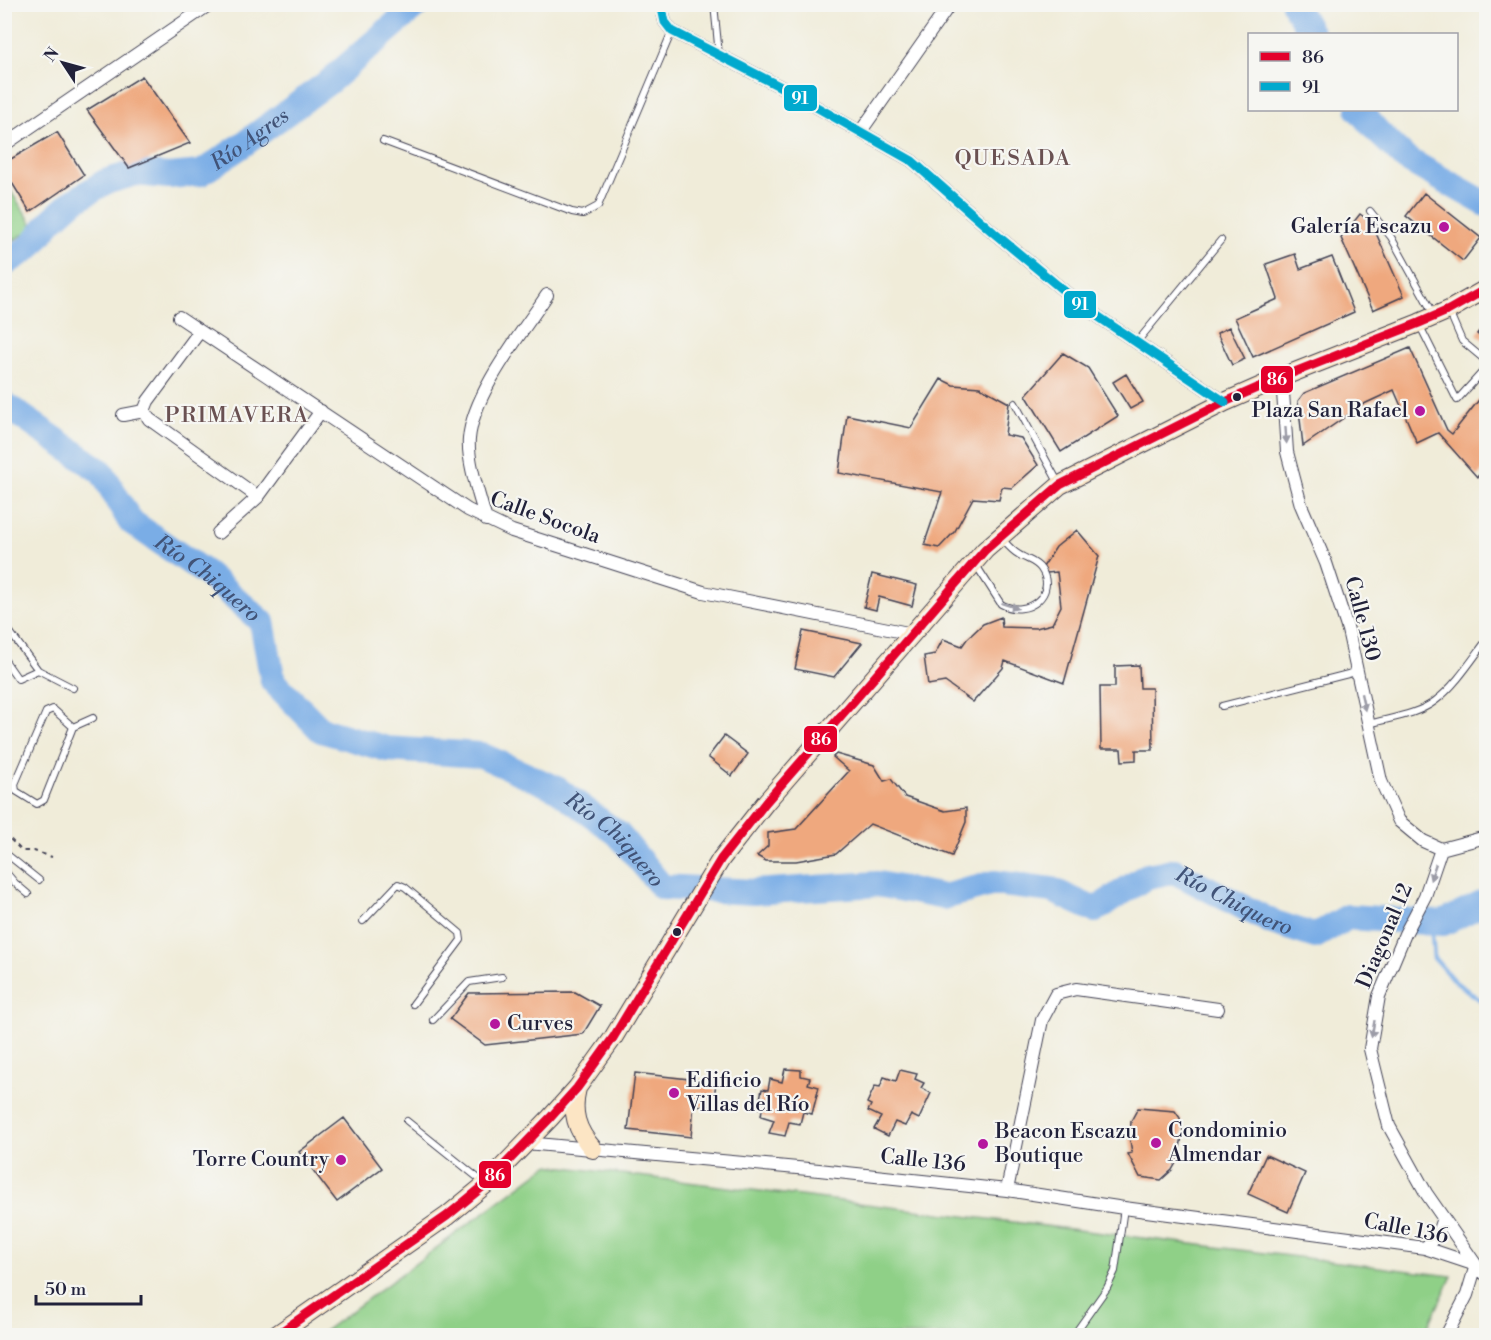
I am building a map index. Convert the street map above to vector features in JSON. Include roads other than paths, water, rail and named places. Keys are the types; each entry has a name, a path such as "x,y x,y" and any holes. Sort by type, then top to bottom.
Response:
{"main road":[{"path":"275,1335 447,1216 486,1184 577,1088 623,1023 721,859 766,802 974,562 1060,485 1225,402 1434,317 1486,289"},
{"path":"577,1088 574,1101 576,1120 584,1139 593,1149"}],"street":[{"path":"4,145 210,4"},
{"path":"661,4 665,22 672,31 861,131 912,161 994,233 1082,305 1225,402"},
{"path":"861,131 950,4"},
{"path":"486,520 469,441 474,415 503,363 548,295"},
{"name":"Calle Socola","path":"179,317 486,520 512,531 704,592 913,634"},
{"path":"144,411 148,402 200,331"},
{"name":"Calle 130","path":"1282,377 1287,452 1301,505 1326,563 1348,630 1381,781 1399,821 1423,841 1441,849"},
{"path":"123,415 144,411"},
{"path":"144,411 149,419 258,497"},
{"path":"218,533 258,497 321,411"},
{"path":"1441,849 1486,837"},
{"name":"Diagonal 12","path":"1441,849 1425,896 1405,934 1379,996 1370,1049 1389,1126 1426,1193 1476,1265"},
{"path":"1007,1190 1042,1020 1056,994 1076,989 1218,1009"},
{"name":"Calle 136","path":"526,1143 1007,1190 1425,1248 1476,1265 1486,1275"},
{"path":"1425,1248 1437,1236 1443,1218"},
{"path":"1446,1335 1467,1295 1476,1265"}],"lane":[{"path":"714,4 719,55"},
{"path":"382,141 572,212 583,214 598,206 672,31"},
{"path":"1370,211 1391,237 1434,317 1458,400 1486,368"},
{"path":"1137,342 1221,240"},
{"path":"1434,317 1486,361"},
{"path":"1015,403 1060,485"},
{"path":"974,562 1001,604 1018,610 1028,608 1037,602 1044,592 1045,584 1045,576 1040,567 1016,554 1000,537"},
{"path":"4,624 38,670 73,688"},
{"path":"1369,724 1434,703 1446,692 1486,641"},
{"path":"4,659 18,678 38,670"},
{"path":"1222,706 1356,672"},
{"path":"73,727 52,709 46,712 15,784 16,791 37,804 44,800 73,727 93,718"},
{"path":"4,852 39,880"},
{"path":"4,870 28,894"},
{"path":"363,921 399,884 405,886 460,933 461,940 413,1004"},
{"path":"433,1020 469,982 502,977"},
{"path":"407,1121 486,1184"},
{"path":"1073,1335 1107,1288 1115,1271 1124,1208"}],"waterway":[{"name":"Río Agres","path":"4,264 30,247 52,220 71,203 105,182 135,173 169,176 201,173 330,81 418,4"},
{"name":"Río Agres","path":"1294,4 1310,33"},
{"name":"Río Agres","path":"1360,111 1406,159 1486,204"},
{"name":"Río Chiquero","path":"4,404 102,472 130,521 207,574 262,622 273,681 321,730 387,749 481,755 557,789 618,834 662,887 753,892 878,884 944,897 994,883 1052,890 1095,910 1147,876 1174,871 1272,922 1315,936 1348,917 1443,923 1486,902"},
{"path":"1431,923 1434,958 1454,981 1486,1004"}],"place":[{"name":"Galería Escazu","path":"1444,227"},
{"name":"Plaza San Rafael","path":"1420,411"},
{"name":"Curves","path":"495,1024"},
{"name":"Edificio Villas del Río","path":"674,1093"},
{"name":"Condominio Almendar","path":"1156,1143"},
{"name":"Beacon Escazu Boutique","path":"983,1144"},
{"name":"Torre Country","path":"341,1160"}],"district":[{"name":"QUESADA","path":"1013,158"},
{"name":"PRIMAVERA","path":"237,415"}]}
